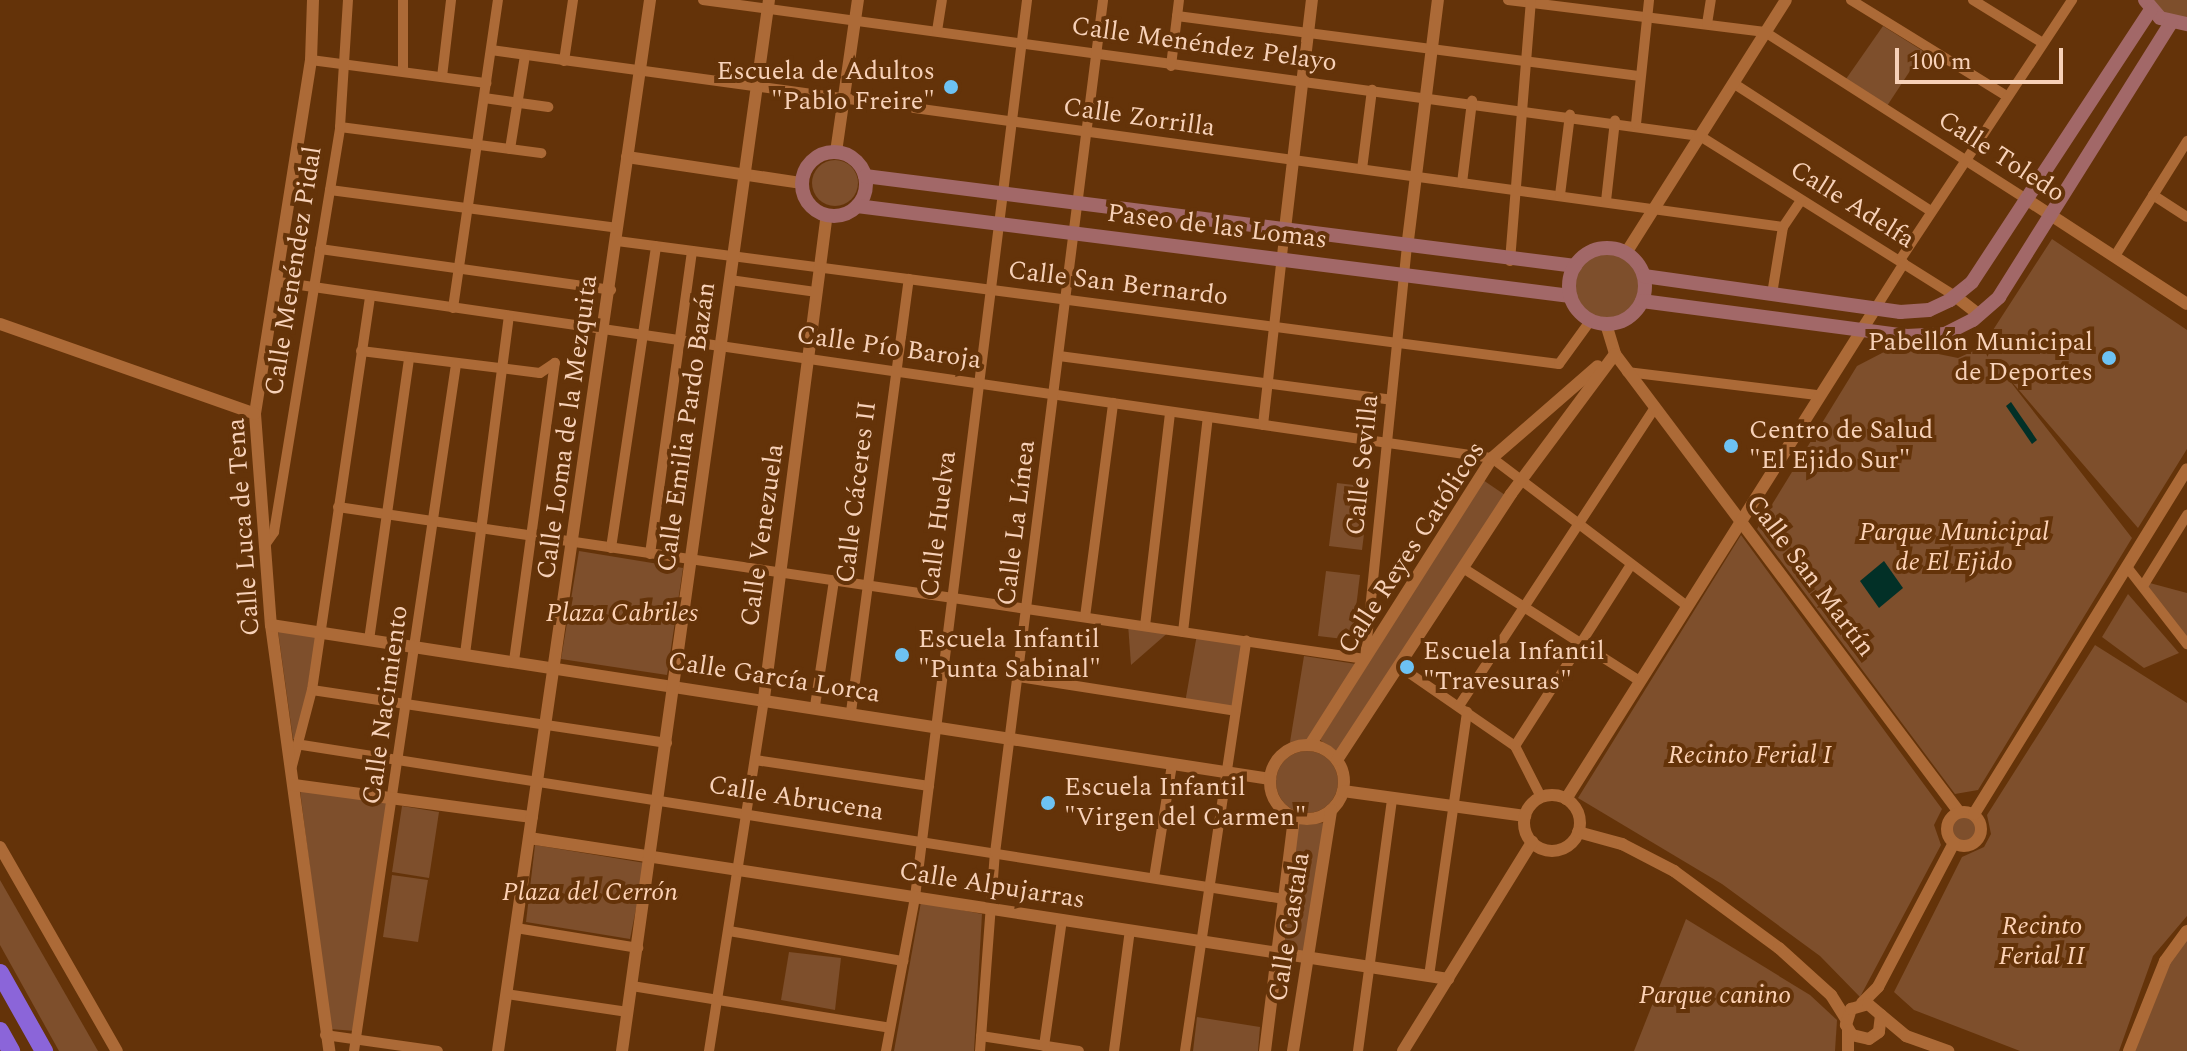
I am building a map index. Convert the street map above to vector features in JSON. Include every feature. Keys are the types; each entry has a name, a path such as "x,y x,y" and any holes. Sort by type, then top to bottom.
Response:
{"highway":[{"path":"0,973 44,1051"},
{"path":"0,1031 11,1051"}],"main road":[{"path":"1644,276 1875,309 1929,310 1955,296 1972,282 2148,5 2171,23 2187,24"},
{"path":"1642,301 1859,333 1945,334 1979,315 1999,297 2171,23"},
{"path":"836,152 855,159 865,176 857,206 827,215 809,203 802,183 809,164 836,152"},
{"name":"Paseo de las Lomas","path":"865,176 1285,229 1407,248 1575,266"},
{"name":"Paseo de las Lomas","path":"857,206 1570,296"},
{"path":"1592,251 1626,253 1644,276 1642,301 1628,318 1598,322 1570,296 1575,266 1592,251"}],"street":[{"name":"Calle Luca de Tena","path":"313,0 311,60 279,282 255,414 271,625 329,1051"},
{"name":"Calle Menéndez Pidal","path":"265,545 274,532 340,127 347,63 348,0"},
{"path":"403,0 403,71"},
{"path":"442,77 451,0"},
{"path":"453,308 498,0"},
{"path":"564,61 573,0"},
{"name":"Calle Loma de la Mezquita","path":"498,1051 602,329 611,290 650,0"},
{"name":"Calle Menéndez Pelayo","path":"703,0 769,4 856,21 1022,41 1171,66 1472,101 1700,136"},
{"path":"836,152 858,0"},
{"path":"937,31 942,0"},
{"name":"Calle Huelva","path":"886,1051 915,897 1027,0"},
{"name":"Calle La Línea","path":"980,1051 995,853 1029,609 1103,0"},
{"path":"1171,66 1179,0"},
{"path":"1263,425 1312,0"},
{"path":"1407,248 1438,0"},
{"name":"Calle Toledo","path":"1508,0 1765,32 2187,304"},
{"path":"1636,124 1638,76 1649,0"},
{"path":"1707,24 1711,0"},
{"path":"1626,253 1786,0"},
{"path":"1851,0 2005,95"},
{"path":"1973,0 2043,43"},
{"path":"1566,799 1817,395 1875,309 1931,211 2005,95 2072,0"},
{"path":"1510,261 1531,1"},
{"name":"Calle Emilia Pardo Bazán","path":"622,1051 652,857 769,4"},
{"path":"1177,16 1638,76"},
{"name":"Calle Zorrilla","path":"491,50 640,73 1783,227"},
{"path":"510,149 525,55"},
{"path":"311,60 486,83"},
{"path":"1733,83 1931,211"},
{"path":"1362,169 1372,90"},
{"path":"484,98 548,107"},
{"path":"1462,183 1472,101"},
{"path":"1560,195 1570,115"},
{"path":"1606,201 1615,121"},
{"path":"340,127 541,153"},
{"name":"Calle Adelfa","path":"1700,136 1955,296 1979,315"},
{"path":"2115,256 2187,142"},
{"path":"627,157 802,183"},
{"name":"Calle San Bernardo","path":"330,190 467,208 617,235 656,246 1559,364 1598,322"},
{"path":"2153,195 2187,217"},
{"path":"1772,294 1783,227 1801,200"},
{"name":"Calle Venezuela","path":"709,1051 764,698 827,215"},
{"path":"611,548 656,246"},
{"name":"Calle Sevilla","path":"1365,659 1407,248"},
{"path":"320,249 611,290"},
{"path":"650,554 692,251"},
{"name":"Calle Cáceres II","path":"851,712 909,279"},
{"path":"730,280 817,292"},
{"name":"Calle Pío Baroja","path":"279,282 1492,458"},
{"path":"292,766 302,745 312,690 370,296"},
{"path":"465,654 509,316"},
{"name":"Calle San Martín","path":"1598,322 1611,357 1627,372 1741,520 1959,812"},
{"path":"0,324 255,414"},
{"path":"361,351 540,373 555,363 514,661"},
{"path":"1059,356 1391,400"},
{"name":"Calle Reyes Católicos","path":"1310,745 1492,458 1573,383 1611,357"},
{"name":"Calle Reyes Católicos","path":"1337,760 1518,483 1611,357"},
{"path":"369,640 409,358"},
{"name":"Calle Nacimiento","path":"354,1051 417,647 456,364"},
{"path":"1627,372 1817,395"},
{"path":"1085,617 1113,403"},
{"path":"1429,976 1463,709 1522,607 1655,408"},
{"path":"1145,626 1170,412"},
{"path":"1183,632 1208,417"},
{"path":"1492,458 1518,483 1574,526 1687,606"},
{"path":"1974,814 2187,469"},
{"path":"338,507 1365,659"},
{"path":"2143,586 2187,515"},
{"path":"1515,746 1630,566"},
{"path":"2127,567 2187,644"},
{"path":"1463,568 1640,681"},
{"path":"815,706 834,580"},
{"name":"Calle García Lorca","path":"271,625 675,684 1270,779"},
{"path":"1185,1051 1246,641"},
{"path":"1399,666 1515,746 1541,797"},
{"path":"1019,677 1235,711"},
{"path":"312,690 667,743"},
{"name":"Calle Abrucena","path":"302,745 1284,899"},
{"path":"1310,745 1337,760 1343,791 1331,810 1313,819 1294,817 1276,802 1270,779 1283,754 1310,745"},
{"path":"755,760 929,786"},
{"path":"1154,878 1172,764"},
{"path":"294,785 532,817"},
{"path":"1343,791 1525,816"},
{"path":"1532,842 1558,850 1578,832 1578,813 1566,799 1541,797"},
{"path":"1525,816 1541,797"},
{"path":"1358,1051 1392,798"},
{"name":"Calle Castala","path":"1293,1051 1331,810"},
{"path":"1959,812 1974,814 1981,828 1978,839 1964,846 1954,843 1947,829 1959,812"},
{"path":"1403,1051 1532,842 1525,816"},
{"name":"Calle Castala","path":"1265,1051 1294,817"},
{"path":"1578,832 1622,844 1674,871 1779,948 1831,995 1847,1025 1848,1051"},
{"name":"Calle Alpujarras","path":"529,838 1448,979"},
{"path":"1847,1025 1859,1004 1878,987 1954,843"},
{"path":"0,847 117,1051"},
{"path":"1044,1046 1062,919"},
{"path":"516,928 638,948"},
{"path":"1114,1051 1130,930"},
{"path":"729,931 903,961"},
{"path":"2129,1051 2165,961 2187,931"},
{"path":"632,986 890,1028"},
{"path":"1859,1051 1872,1038 1880,1012 1878,987"},
{"path":"506,994 628,1012"},
{"path":"1831,995 1880,1012 1906,1036"},
{"path":"1847,1025 1872,1038 1906,1036 1948,1051"},
{"path":"325,1035 438,1051"},
{"path":"981,1036 1079,1051"}],"green space":[{"path":"2152,0 2187,0 2187,19 2161,12"},
{"path":"1883,26 1923,51 1887,106 1846,79"},
{"path":"835,160 852,166 858,183 852,200 835,206 818,200 812,183 818,166"},
{"name":"Parque Municipal de El Ejido","path":"2052,239 2187,330 2187,449 2138,528 1999,367 2132,538 1978,790 1955,794 1757,529 1857,366 1884,352 1919,350 1958,358 1982,347"},
{"path":"1607,253 1620,255 1630,263 1638,273 1638,299 1630,309 1620,317 1607,319 1594,317 1584,309 1576,299 1574,286 1576,273 1584,263 1594,255"},
{"path":"1483,480 1505,495 1337,751 1320,740"},
{"path":"1337,483 1370,487 1362,550 1329,546"},
{"name":"Recinto Ferial I","path":"1741,535 1942,809 1934,825 1941,845 1860,997 1820,956 1722,884 1578,798"},
{"name":"Plaza Cabriles","path":"579,551 683,568 667,675 561,659"},
{"path":"1326,571 1360,575 1352,640 1318,636"},
{"path":"2146,582 2187,593 2187,644 2143,586"},
{"path":"2128,594 2179,653 2144,668 2102,637"},
{"path":"1128,624 1171,630 1131,665"},
{"path":"278,631 316,637 299,740 293,739"},
{"path":"1197,634 1246,641 1235,711 1185,703"},
{"name":"Recinto Ferial II","path":"2095,645 2187,703 2187,916 2153,956 2119,1051 2020,1051 1914,1010 1894,992 1962,857 1984,847 1991,834 1987,815"},
{"path":"1304,656 1356,664 1307,740 1290,742"},
{"path":"1307,751 1329,760 1338,782 1329,804 1307,813 1285,804 1276,782 1285,760"},
{"path":"300,790 391,800 355,1031 330,1029"},
{"path":"402,806 439,812 429,878 392,872"},
{"path":"1964,812 1976,817 1981,829 1976,841 1964,846 1952,841 1947,829 1952,817"},
{"path":"1325,823 1305,952 1284,949 1298,824"},
{"name":"Plaza del Cerrón","path":"535,845 645,863 630,939 526,922"},
{"path":"392,875 428,880 418,942 383,937"},
{"path":"0,880 98,1051 59,1051 0,945"},
{"path":"921,902 982,914 974,1051 894,1051"},
{"name":"Parque canino","path":"1686,919 1810,995 1837,1020 1835,1051 1634,1051"},
{"path":"2187,931 2187,1051 2129,1051 2140,1014"},
{"path":"789,952 841,958 835,1010 781,1000"},
{"path":"1197,1017 1260,1027 1258,1051 1193,1051"}],"water":[{"path":"2011,402 2037,440 2032,444 2006,406"},
{"path":"1884,561 1903,588 1879,608 1860,581"}],"place":[{"name":"Escuela de Adultos \"Pablo Freire\"","path":"951,87"},
{"name":"Pabellón Municipal de Deportes","path":"2109,358"},
{"name":"Centro de Salud \"El Ejido Sur\"","path":"1731,446"},
{"name":"Escuela Infantil \"Punta Sabinal\"","path":"902,655"},
{"name":"Escuela Infantil \"Travesuras\"","path":"1407,667"},
{"name":"Escuela Infantil \"Virgen del Carmen\"","path":"1048,803"}]}
